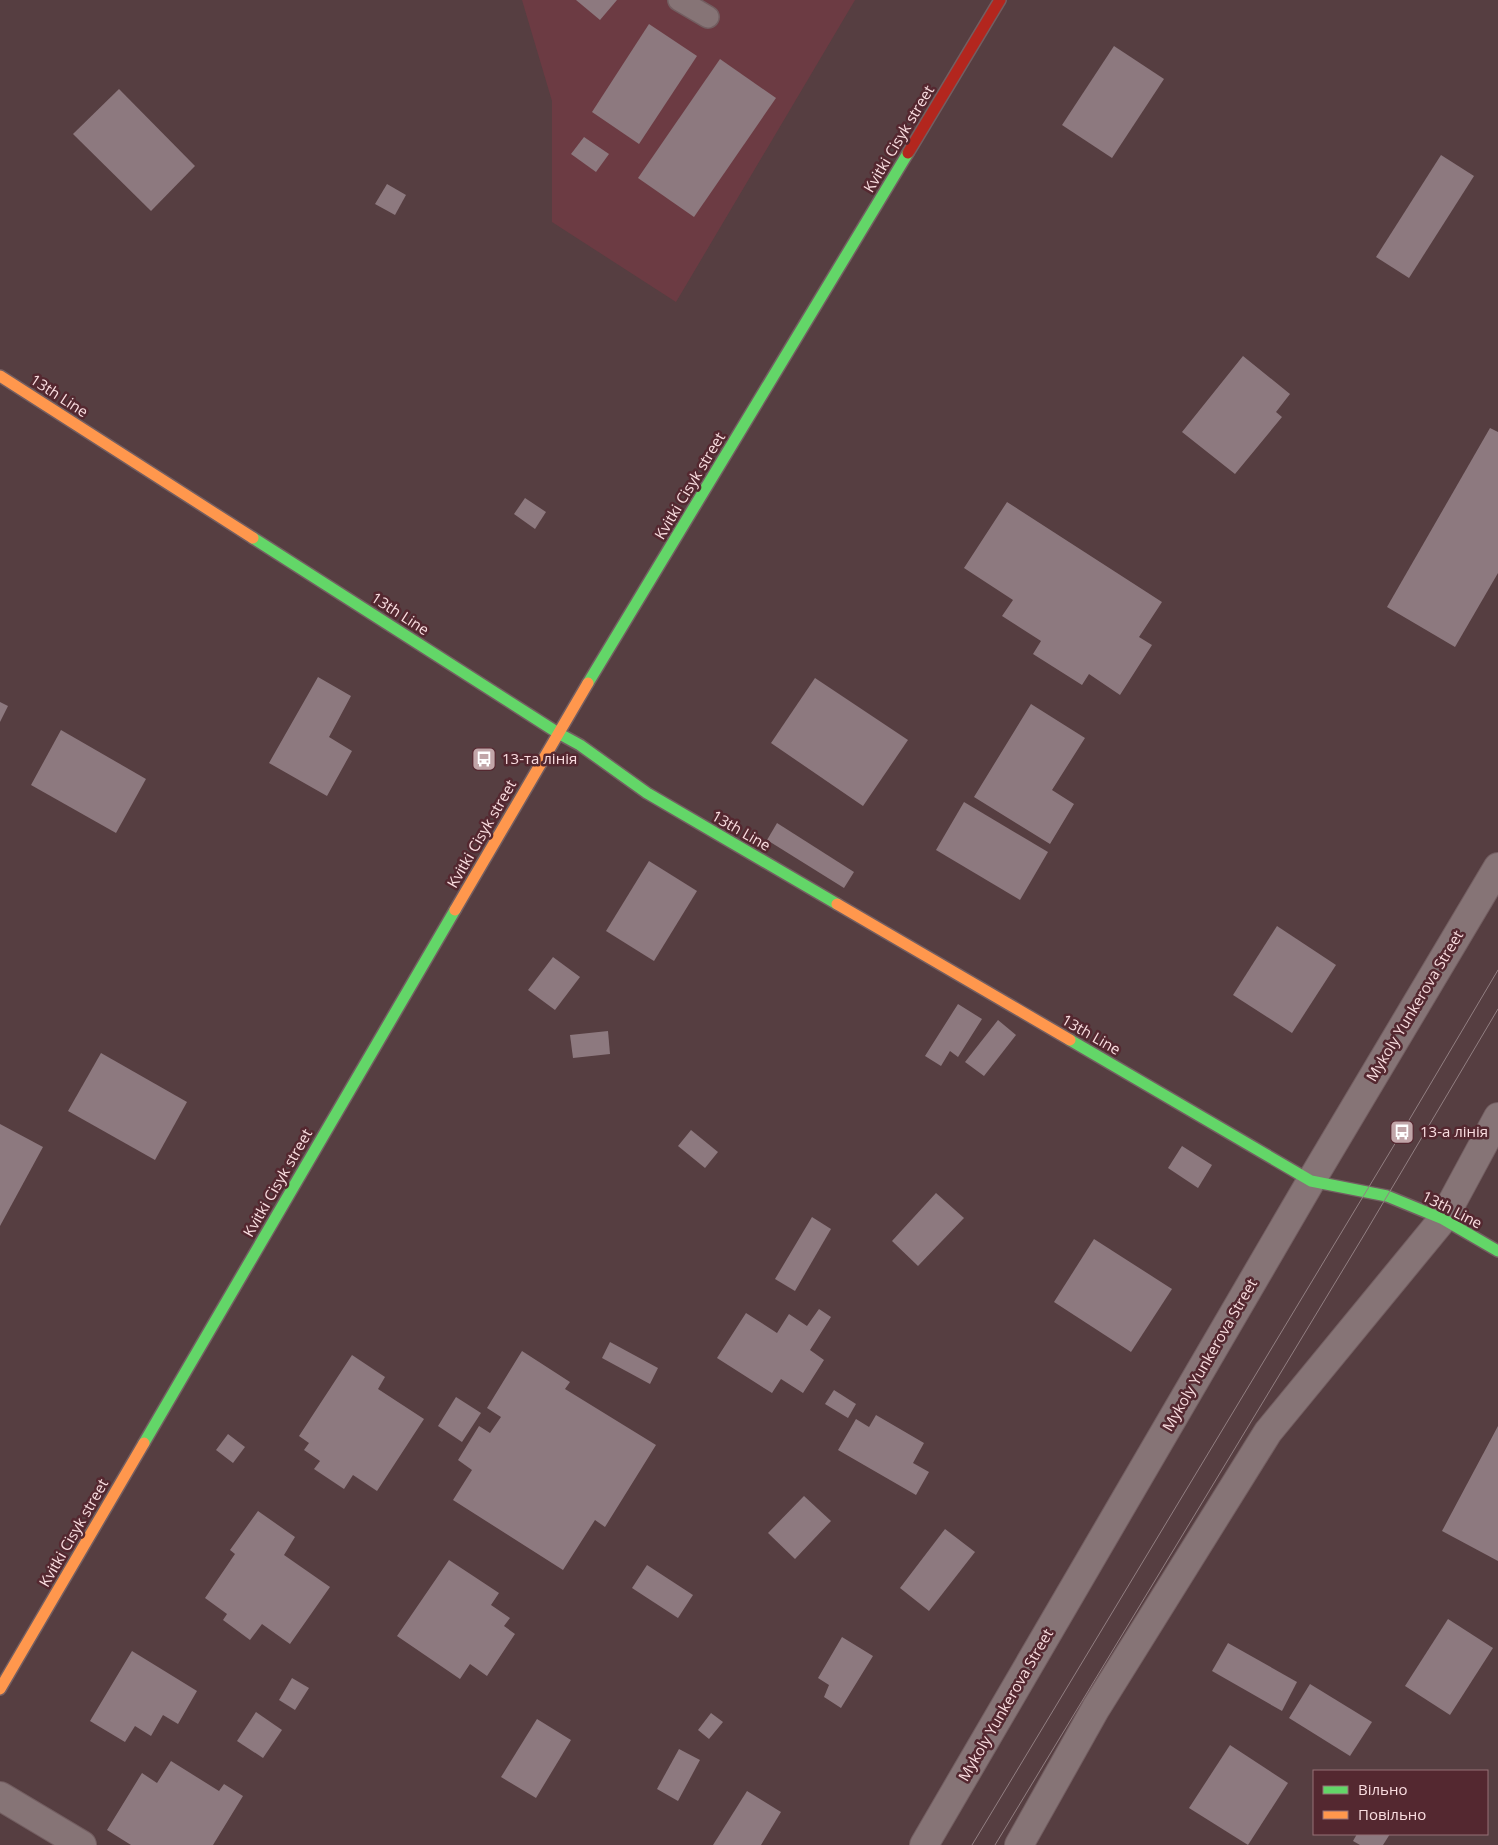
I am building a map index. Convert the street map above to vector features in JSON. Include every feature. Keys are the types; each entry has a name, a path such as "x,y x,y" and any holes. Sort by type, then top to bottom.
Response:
{"street":[{"name":"Kvitki Cisyk street","path":"0,1689 558,733 1000,0"},
{"name":"13th Line","path":"0,376 558,733 580,744 647,793 1311,1181 1387,1196 1443,1219 1498,1251"},
{"name":"Mykoly Yunkerova Street","path":"924,1845 1311,1181 1498,867"},
{"path":"1019,1845 1096,1708 1268,1432 1443,1219 1498,1117"},
{"path":"0,1796 82,1845"}],"lane":[{"path":"679,0 708,17"}],"shaded area":[{"path":"522,0 855,0 676,302 552,222 552,101"}],"building":[{"path":"576,0 617,0 600,20"},
{"path":"649,24 697,56 639,144 592,112"},
{"path":"1114,46 1164,79 1112,158 1062,125"},
{"path":"720,59 776,98 694,217 638,178"},
{"path":"119,89 195,166 151,211 73,134"},
{"path":"584,137 609,154 596,172 571,154"},
{"path":"1441,155 1474,176 1409,278 1376,257"},
{"path":"387,184 406,195 395,215 375,204"},
{"path":"1243,356 1290,394 1276,412 1282,417 1235,474 1182,432"},
{"path":"1490,428 1498,432 1498,573 1455,647 1387,607"},
{"path":"525,498 546,512 535,529 514,514"},
{"path":"1007,502 1162,602 1139,637 1152,645 1120,695 1089,674 1082,685 1033,654 1041,641 1002,616 1013,600 964,568"},
{"path":"318,677 351,696 329,737 352,751 327,796 269,763"},
{"path":"815,678 908,740 863,806 771,743"},
{"path":"0,702 8,706 0,722"},
{"path":"1031,704 1085,738 1052,790 1074,804 1050,844 974,797"},
{"path":"61,730 146,779 116,833 31,785"},
{"path":"964,802 1048,852 1020,900 936,850"},
{"path":"777,823 854,872 844,888 767,840"},
{"path":"649,861 697,891 654,961 606,931"},
{"path":"1277,926 1336,965 1292,1033 1233,995"},
{"path":"553,957 580,977 555,1010 528,990"},
{"path":"958,1004 982,1019 958,1057 950,1051 941,1066 925,1056"},
{"path":"998,1020 1016,1035 984,1076 965,1062"},
{"path":"608,1031 610,1054 573,1058 570,1035"},
{"path":"101,1053 187,1102 155,1160 68,1111"},
{"path":"0,1124 43,1147 0,1226"},
{"path":"691,1130 718,1152 705,1168 678,1146"},
{"path":"1182,1146 1212,1165 1198,1188 1168,1168"},
{"path":"936,1193 964,1218 918,1266 892,1241"},
{"path":"812,1217 831,1229 795,1291 775,1279"},
{"path":"1094,1239 1172,1289 1131,1352 1054,1302"},
{"path":"819,1309 831,1317 810,1350 824,1360 803,1393 781,1379 772,1393 717,1358 746,1313 777,1333 789,1314 807,1326"},
{"path":"610,1342 658,1368 650,1384 602,1358"},
{"path":"522,1351 570,1382 565,1389 656,1445 605,1527 595,1520 563,1570 453,1500 472,1470 458,1460 479,1426 490,1433 501,1417 487,1408"},
{"path":"352,1355 385,1377 378,1389 424,1419 377,1491 353,1475 344,1489 314,1469 320,1461 304,1450 309,1443 299,1436"},
{"path":"834,1390 856,1404 848,1418 825,1404"},
{"path":"456,1397 481,1413 462,1442 438,1426"},
{"path":"876,1415 924,1443 913,1463 929,1472 916,1495 838,1450 856,1419 869,1427"},
{"path":"1498,1426 1498,1561 1442,1531"},
{"path":"228,1434 245,1447 233,1463 216,1450"},
{"path":"804,1496 831,1521 795,1559 768,1533"},
{"path":"258,1511 295,1537 284,1555 330,1587 290,1644 262,1624 250,1640 223,1620 227,1614 205,1598 235,1554 230,1550"},
{"path":"945,1529 975,1552 929,1611 900,1588"},
{"path":"449,1560 499,1593 491,1605 510,1618 504,1626 515,1634 487,1676 470,1664 460,1679 397,1636"},
{"path":"647,1565 693,1595 678,1618 632,1588"},
{"path":"1448,1619 1493,1648 1450,1715 1405,1686"},
{"path":"842,1637 873,1656 841,1708 824,1697 829,1685 818,1678"},
{"path":"1228,1643 1297,1682 1282,1711 1212,1671"},
{"path":"132,1651 197,1691 178,1724 163,1715 151,1736 135,1726 125,1742 90,1721"},
{"path":"292,1678 309,1688 295,1710 279,1700"},
{"path":"1310,1684 1372,1722 1350,1756 1289,1718"},
{"path":"256,1712 282,1730 263,1758 237,1741"},
{"path":"711,1713 723,1722 709,1739 698,1730"},
{"path":"537,1719 571,1740 536,1798 501,1777"},
{"path":"1230,1745 1288,1783 1248,1845 1189,1808"},
{"path":"679,1749 700,1760 678,1801 657,1789"},
{"path":"171,1761 219,1791 224,1784 243,1796 213,1845 131,1845 107,1830 142,1773 157,1783"},
{"path":"747,1791 781,1812 761,1845 713,1845"},
{"path":"1356,1835 1389,1835 1383,1845 1360,1845 1353,1841"}],"tram line":[{"path":"972,1845 1498,970"},
{"path":"995,1845 1364,1235 1498,1009"}],"traffic: fast":[{"path":"588,683 908,153"},
{"path":"253,538 558,733 580,745 647,793 837,904"},
{"path":"144,1443 455,910"},
{"path":"1070,1040 1311,1181 1387,1196 1443,1219 1498,1251"}],"traffic: slow":[{"path":"0,376 253,538"},
{"path":"455,910 588,683"},
{"path":"837,904 1070,1040"},
{"path":"0,1689 144,1443"}],"traffic: jam":[{"path":"908,153 1000,0"}],"place":[{"name":"13-та лінія","path":"484,759"},
{"name":"13-а лінія","path":"1402,1132"}]}
